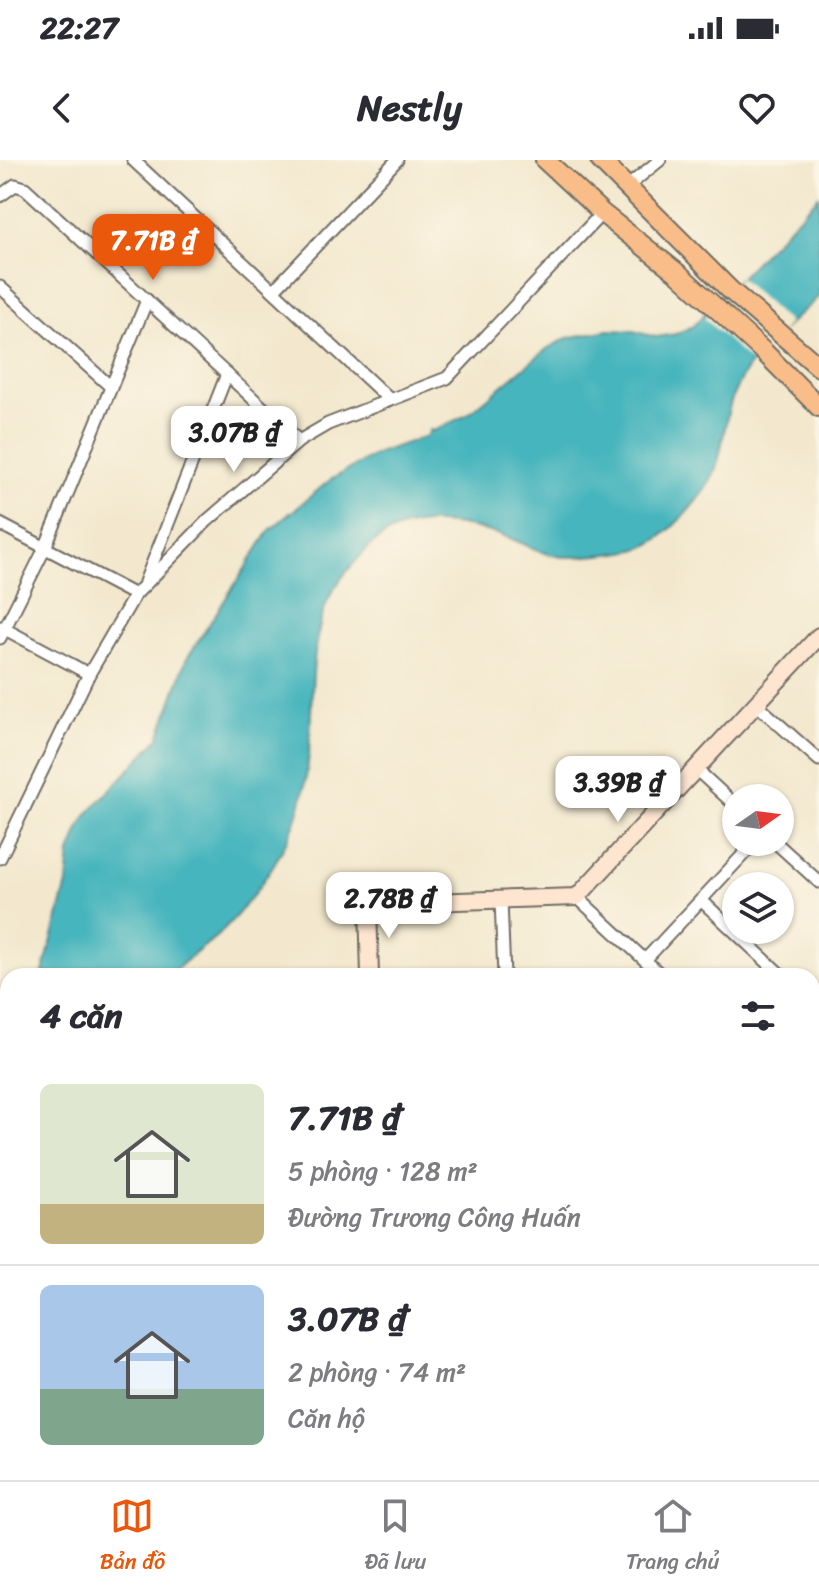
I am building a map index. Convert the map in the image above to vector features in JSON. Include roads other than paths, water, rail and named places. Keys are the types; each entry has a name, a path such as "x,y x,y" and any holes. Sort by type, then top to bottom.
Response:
{"main road":[{"path":"545,160 602,213 680,275 819,407"},
{"path":"600,160 730,290 819,367"}],"street":[{"path":"133,160 389,399"},
{"path":"274,290 397,160"},
{"path":"628,186 660,160"},
{"path":"0,196 15,185 25,188 299,441"},
{"path":"139,590 207,521 299,441 328,424 447,378 602,213"},
{"path":"0,287 111,387"},
{"path":"89,674 2,631 45,548 147,300"},
{"path":"0,858 89,674 139,590 227,374"},
{"path":"0,524 139,590"},
{"path":"370,968 368,904 577,897 818,639"},
{"path":"756,704 819,760"},
{"path":"696,769 722,793"},
{"path":"645,960 742,856"},
{"path":"790,856 819,882"},
{"path":"577,897 654,968"},
{"path":"501,900 504,968"},
{"path":"701,900 773,968"}],"water":[{"path":"819,196 819,296 771,341 747,369 730,405 713,476 674,525 641,548 574,557 551,555 494,533 455,524 416,524 381,538 347,571 324,610 314,658 309,758 300,807 278,858 244,906 220,933 178,968 44,968 67,884 70,853 79,829 88,813 159,738 186,660 270,530 330,480 378,453 427,436 430,430 434,431 468,414 548,348 567,338 608,330 633,331 656,337 676,334 693,326"}]}
